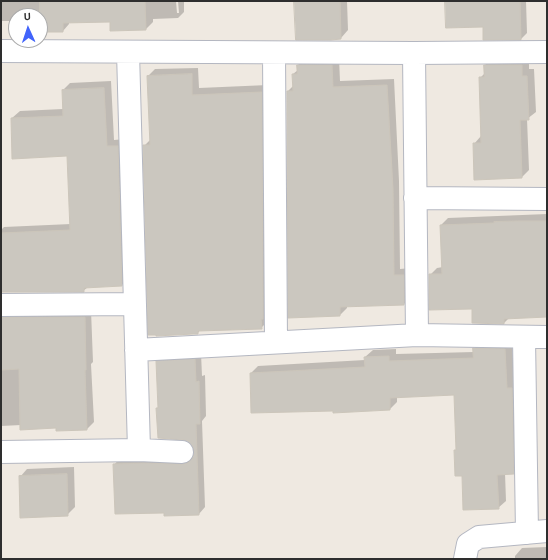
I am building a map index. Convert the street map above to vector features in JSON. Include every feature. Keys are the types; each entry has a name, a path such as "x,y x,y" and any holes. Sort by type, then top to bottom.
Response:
{"street":[{"path":"1,51 414,54 547,52"},
{"path":"128,52 139,450"},
{"path":"274,53 276,342"},
{"path":"414,54 417,335"},
{"path":"415,198 547,199"},
{"path":"1,305 135,304"},
{"path":"136,350 417,335 524,338 547,337"},
{"path":"466,559 468,544 479,537 537,532 524,338"},
{"path":"1,452 139,450 182,452"}],"building":[{"path":"40,1 145,1 146,30 110,31 110,22 63,23 63,32 48,32 48,8 40,8"},
{"path":"294,1 340,1 341,39 296,40"},
{"path":"445,1 520,1 521,40 483,40 483,27 446,28"},
{"path":"297,65 332,65 333,87 387,85 393,189 394,275 404,275 404,305 340,307 340,316 288,318 287,91 293,91 292,74 297,74"},
{"path":"484,65 522,65 522,76 527,76 529,120 520,120 522,178 474,180 473,143 481,143 479,77 484,77"},
{"path":"192,74 192,95 262,92 262,329 198,331 198,334 148,335 143,145 150,145 147,76"},
{"path":"104,88 107,146 118,146 122,286 84,288 84,292 1,292 1,233 70,230 67,156 12,159 11,118 63,116 62,90"},
{"path":"547,221 547,317 504,319 504,324 472,323 472,309 429,310 429,274 442,274 440,225"},
{"path":"1,317 85,317 87,430 56,431 56,428 20,430 19,369 1,370"},
{"path":"473,348 505,349 507,388 512,388 514,474 497,475 499,509 463,510 462,476 455,476 454,450 456,450 454,395 390,398 390,410 333,413 333,411 251,413 250,373 365,367 364,357 389,356 389,361 473,358"},
{"path":"195,359 196,382 199,381 200,424 196,424 199,515 164,516 164,513 115,514 113,464 181,464 188,463 193,458 193,447 188,441 158,438 156,408 158,408 156,361"},
{"path":"67,474 68,516 20,518 19,476"}]}
